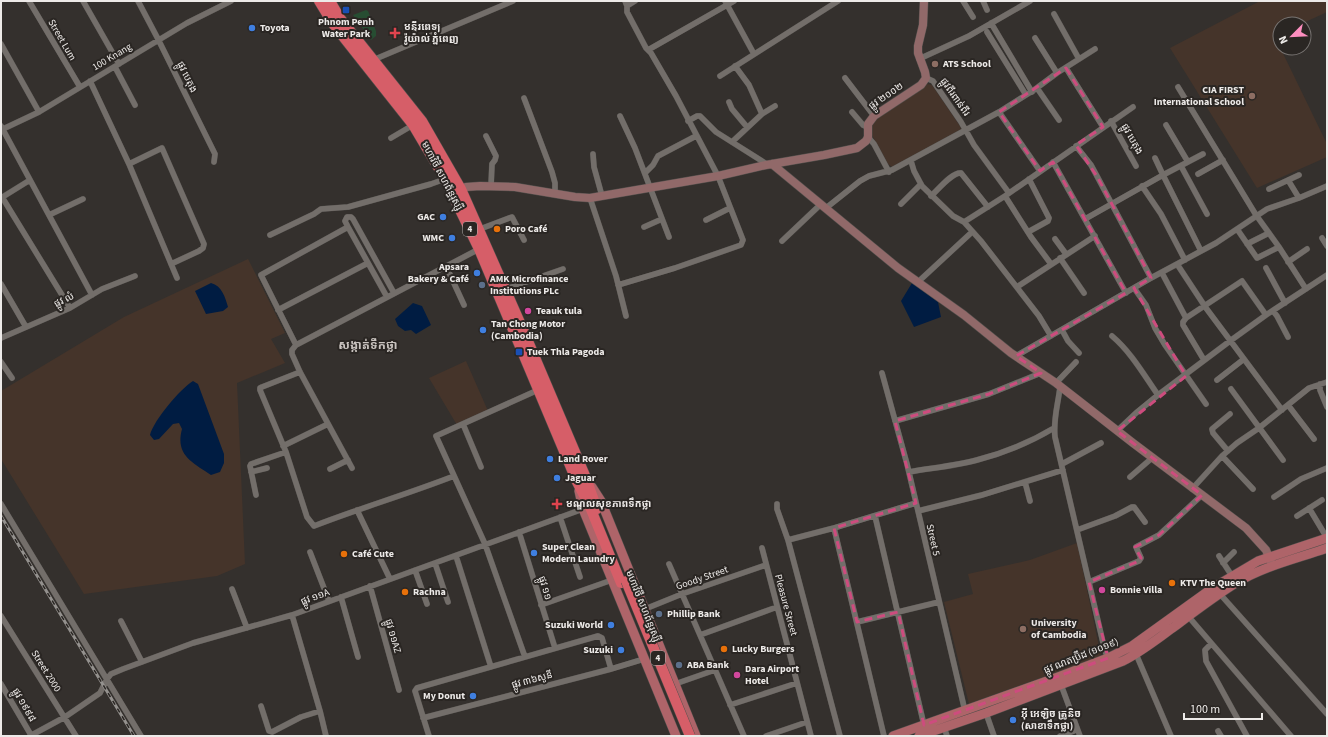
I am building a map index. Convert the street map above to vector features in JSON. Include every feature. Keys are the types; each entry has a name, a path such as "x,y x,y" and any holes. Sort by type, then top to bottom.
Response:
{"highway":[{"name":"មហាវិថី សហព័ន្ធរុស្ស៊ី","path":"319,1 333,24 413,125 506,289 620,581"},
{"name":"មហាវិថី សហព័ន្ធរុស្ស៊ី","path":"330,1 340,18 422,121 461,189 480,229 483,247 538,390 581,480"},
{"name":"4","path":"620,581 683,736"},
{"name":"4","path":"620,581 690,736"}],"main road":[{"name":"មហាវិថី សហព័ន្ធរុស្ស៊ី","path":"581,480 584,509 620,581 644,659 676,736"},
{"name":"មហាវិថី សហព័ន្ធរុស្ស៊ី","path":"581,480 601,501 696,736"},
{"name":"ផ្លូវ ណតប្រ៊ីដ (១០១៩)","path":"893,736 965,711 1110,666 1136,654 1237,582 1258,571 1271,561 1327,538"},
{"name":"ផ្លូវ ណតប្រ៊ីដ (១០១៩)","path":"920,736 945,732 1059,681 1132,646 1177,613 1232,576 1258,561 1271,561 1327,548"},
{"path":"661,699 666,702 672,702 676,698 677,688"}],"street":[{"name":"Street Lum","path":"30,1 80,87"},
{"path":"83,1 117,65 135,105"},
{"name":"ផ្លូវ បេតុង","path":"138,1 215,154 214,162"},
{"name":"100 Knang","path":"2,128 39,112 158,39 231,1"},
{"path":"373,60 513,1"},
{"path":"618,285 675,268 741,245 743,240 718,176 655,59 648,50 627,12 626,4 635,1"},
{"path":"648,50 726,3 734,1"},
{"path":"720,76 838,1"},
{"path":"924,1 918,46 919,59 926,78"},
{"path":"963,1 973,17"},
{"path":"983,1 987,10"},
{"path":"919,59 969,36 1030,1"},
{"path":"726,3 754,54"},
{"path":"1054,14 1079,59"},
{"path":"991,23 1035,90 1059,120"},
{"path":"987,32 1026,95"},
{"path":"1035,38 1057,73"},
{"path":"1,44 39,112"},
{"path":"782,241 824,206 860,181 869,176 889,172 999,112 1035,90 1057,73 1095,49"},
{"path":"735,66 749,84 762,114"},
{"path":"1066,68 1103,127"},
{"path":"845,78 874,116"},
{"name":"ផ្លូវ ២០០២","path":"867,127 874,116 921,85 926,78"},
{"name":"ផ្លូវពីរពាន់ពីរ","path":"926,78 933,81 961,122 979,153 1007,194 1028,232 1051,264"},
{"path":"90,81 129,164 176,278"},
{"path":"1178,87 1256,215 1279,246 1306,289"},
{"path":"524,98 552,172 555,183 555,193"},
{"path":"729,102 732,109 747,127"},
{"path":"732,142 762,114 775,106"},
{"path":"964,222 1133,107"},
{"path":"852,112 863,125 867,127 868,137 874,144 889,172"},
{"path":"999,112 1040,171"},
{"path":"620,116 635,148 669,237"},
{"path":"688,121 700,116 716,132 765,162 824,206 898,268 964,315 1016,356 1058,385 1250,532 1266,550 1271,561"},
{"name":"ផ្លូវ បេតុង","path":"1111,121 1136,166"},
{"path":"391,138 413,125"},
{"path":"1166,125 1188,162"},
{"path":"2,128 92,295"},
{"path":"486,136 496,156 492,164 491,186"},
{"path":"645,173 653,165 658,156 696,136"},
{"path":"461,189 466,187 491,186 515,187 590,198 718,176 852,150 862,145 868,137"},
{"path":"1076,146 1091,165 1151,278"},
{"path":"129,164 162,148 204,244 203,248 171,264"},
{"path":"593,154 594,167 602,196"},
{"path":"1085,219 1142,186 1203,154"},
{"path":"1155,158 1201,251"},
{"path":"1198,174 1223,160"},
{"path":"911,161 914,171 921,184 931,196 953,216 964,222 981,241 1039,316 1051,336"},
{"path":"1053,162 1126,293"},
{"path":"1181,166 1207,214"},
{"path":"931,196 954,174 961,173 988,207"},
{"path":"1269,189 1299,175"},
{"path":"270,235 307,218 321,209 348,206 445,179"},
{"path":"1028,232 1048,221 1049,218 1029,179"},
{"path":"30,180 2,198 70,308"},
{"path":"1288,180 1299,198"},
{"path":"901,204 921,184"},
{"path":"1142,186 1161,214 1185,260"},
{"path":"1016,356 1201,251 1237,229 1256,215 1274,206 1299,198 1327,186"},
{"path":"590,198 618,285 626,316"},
{"path":"49,215 84,199"},
{"path":"706,220 730,208"},
{"path":"387,297 345,221 347,217 349,216 353,219 394,293"},
{"path":"480,229 512,217 524,240"},
{"path":"644,227 662,219"},
{"path":"296,345 261,276 348,227"},
{"path":"1237,229 1257,258 1279,246"},
{"path":"918,282 972,232"},
{"path":"1248,244 1269,233"},
{"path":"1017,287 1095,236"},
{"path":"1322,238 1327,246"},
{"path":"1055,239 1066,254"},
{"path":"352,468 300,372 292,354 292,350 296,345 483,247"},
{"path":"1288,262 1307,250"},
{"path":"1060,258 1084,293"},
{"path":"278,310 368,263"},
{"path":"1178,264 1205,306 1282,410"},
{"path":"446,266 464,306"},
{"path":"1266,268 1285,303"},
{"path":"506,289 563,269"},
{"path":"1162,273 1186,318"},
{"name":"ផ្លូវ លំ","path":"1,338 70,308 102,289 135,276"},
{"path":"1117,431 1136,413 1186,376 1204,360 1273,310 1324,277 1327,284"},
{"path":"1204,360 1183,325 1186,318 1242,281 1266,315"},
{"path":"1,284 26,327"},
{"path":"1134,288 1146,305 1155,328 1206,404"},
{"path":"1273,310 1288,337"},
{"path":"1062,330 1068,341 1079,353"},
{"path":"1112,336 1120,342 1158,396"},
{"path":"1217,380 1244,359"},
{"path":"1,362 12,378"},
{"path":"1076,362 1058,385 1058,403 1054,416 1054,428 1105,651 1108,658"},
{"path":"300,372 260,388 260,390 284,449 307,517 314,526 454,476"},
{"path":"895,421 989,394 1041,373"},
{"name":"Street 5","path":"882,374 909,472 965,711"},
{"path":"1192,489 1237,442 1282,410 1309,388 1327,382"},
{"path":"1320,384 1320,390 1327,407"},
{"path":"1231,389 1258,428 1283,460"},
{"path":"525,657 485,544 436,436 538,390"},
{"path":"1288,405 1314,439"},
{"path":"1228,451 1213,433 1212,428 1230,414"},
{"path":"256,496 251,472 251,464 284,449 328,424"},
{"path":"463,424 481,467"},
{"path":"909,472 975,461 1022,446 1054,428"},
{"path":"918,511 982,495 1025,482 1063,467 1101,442"},
{"path":"1222,456 1253,489"},
{"path":"1130,477 1152,458"},
{"path":"330,469 348,460"},
{"path":"251,472 267,468"},
{"path":"1274,498 1302,479 1327,468"},
{"path":"1025,482 1030,501"},
{"path":"1089,582 1139,561 1141,558 1136,547 1162,532 1202,495"},
{"path":"1297,516 1322,500"},
{"path":"788,540 834,528 916,503"},
{"path":"1,504 141,736"},
{"path":"777,504 777,509 788,540 840,736"},
{"path":"1077,530 1114,516 1132,507 1134,507 1144,522"},
{"path":"1309,508 1325,528 1327,538"},
{"name":"ផ្លូវ ១១A","path":"30,736 65,717 100,693 106,680 111,674 193,643 292,615 584,509"},
{"path":"357,510 390,579"},
{"path":"875,516 924,725"},
{"path":"560,517 580,577"},
{"path":"834,528 884,736"},
{"name":"ផ្លូវ ១១","path":"518,532 555,648"},
{"name":"Pleasure Street","path":"762,548 811,736"},
{"path":"310,552 329,601"},
{"path":"1223,563 1234,552"},
{"path":"456,556 491,667"},
{"path":"1219,556 1232,576"},
{"path":"435,563 448,602"},
{"path":"669,564 744,736"},
{"name":"Goody Street","path":"644,609 682,594 766,565"},
{"path":"415,570 427,604"},
{"path":"541,605 620,581"},
{"name":"ផ្លូវ ១១AZ","path":"370,586 399,690"},
{"path":"232,589 247,628"},
{"path":"1220,594 1327,714"},
{"path":"341,597 358,657"},
{"path":"857,622 939,602"},
{"path":"700,635 777,607"},
{"path":"292,615 326,736"},
{"name":"Street 2000","path":"1,616 76,736"},
{"path":"1188,616 1291,736"},
{"path":"121,621 142,662"},
{"path":"429,736 415,691 417,688 600,636 611,669"},
{"path":"1211,644 1205,650 1206,661 1247,736"},
{"path":"1136,654 1171,736"},
{"name":"ផ្លូវ ៣៦សូនី","path":"423,718 644,659"},
{"path":"677,688 715,670"},
{"path":"1059,681 1076,730 1080,736"},
{"path":"730,705 797,683"},
{"name":"ផ្លូវ ១៩៩៨","path":"1,684 30,736"},
{"path":"261,706 269,731 272,732 301,717 320,711"},
{"path":"986,713 994,736"},
{"path":"766,736 808,722"},
{"path":"1060,736 1067,735 1076,730"}],"highlighted area":[{"path":"1066,68 1103,127 1076,145 1098,178 1151,278 1134,288 1186,376 1117,431 1202,495 1159,535 1135,547 1141,558 1139,561 1089,582 1108,658 924,725 898,612 857,622 834,528 916,503 895,421 989,394 1041,373 1016,356 1126,293 1053,162 1040,171 999,112"}],"shaded area":[{"name":"CIA FIRST International School","path":"1260,1 1327,1 1327,12 1312,19 1312,16 1272,16 1272,56 1284,56 1327,144 1327,157 1257,188 1170,48"},
{"path":"927,84 932,85 960,126 961,130 892,167 888,164 868,128 871,122"},
{"path":"248,259 285,333 271,339 285,363 237,383 245,564 217,576 84,594 1,459 1,391 124,317"},
{"path":"466,361 488,411 457,425 429,378"},
{"name":"University of Cambodia","path":"1077,543 1101,656 969,704 944,602 973,594 968,574 1030,560"}],"green space":[{"path":"366,10 368,11 376,31 376,36 371,40 353,15"}],"water":[{"path":"211,283 215,284 220,289 228,307 223,311 206,314 195,291"},
{"path":"912,283 938,302 941,317 914,327 901,301"},
{"path":"413,303 422,306 431,325 416,334 411,330 405,331 398,326 395,319"},
{"path":"193,381 198,384 224,454 224,463 220,472 211,475 192,462 183,452 180,438 182,429 179,423 173,424 159,439 154,440 150,435 152,429 168,405"}],"railway":[{"path":"1,516 134,736"}],"place":[{"name":"Phnom Penh Water Park","path":"346,10"},
{"name":"Toyota","path":"252,28"},
{"name":"មន្ទីរពេទ្យ រ៉ូយ៉ាល់ ភ្នំពេញ","path":"395,33"},
{"name":"ATS School","path":"935,64"},
{"name":"CIA FIRST International School","path":"1252,96"},
{"name":"GAC","path":"443,217"},
{"name":"Poro Café","path":"497,229"},
{"name":"WMC","path":"452,238"},
{"name":"Apsara Bakery & Café","path":"477,273"},
{"name":"AMK Microfinance Institutions PLc","path":"482,285"},
{"name":"Teauk tula","path":"528,311"},
{"name":"Tan Chong Motor (Cambodia)","path":"483,330"},
{"name":"Tuek Thla Pagoda","path":"519,352"},
{"name":"Land Rover","path":"550,459"},
{"name":"Jaguar","path":"557,478"},
{"name":"មណ្ឌលសុខភាពទឹកថ្លា","path":"557,504"},
{"name":"Super Clean Modern Laundry","path":"534,553"},
{"name":"Café Cute","path":"344,554"},
{"name":"KTV The Queen","path":"1172,583"},
{"name":"Bonnie Villa","path":"1102,590"},
{"name":"Rachna","path":"405,592"},
{"name":"Phillip Bank","path":"659,614"},
{"name":"Suzuki World","path":"611,625"},
{"name":"University of Cambodia","path":"1023,629"},
{"name":"Lucky Burgers","path":"724,649"},
{"name":"Suzuki","path":"621,650"},
{"name":"ABA Bank","path":"679,665"},
{"name":"Dara Airport Hotel","path":"737,675"},
{"name":"My Donut","path":"473,696"},
{"name":"អ៊ី អេឡិច ត្រូនិច (សាខាទឹកថ្លា)","path":"1013,720"}],"district":[{"name":"សង្កាត់ទឹកថ្លា","path":"368,345"}]}
